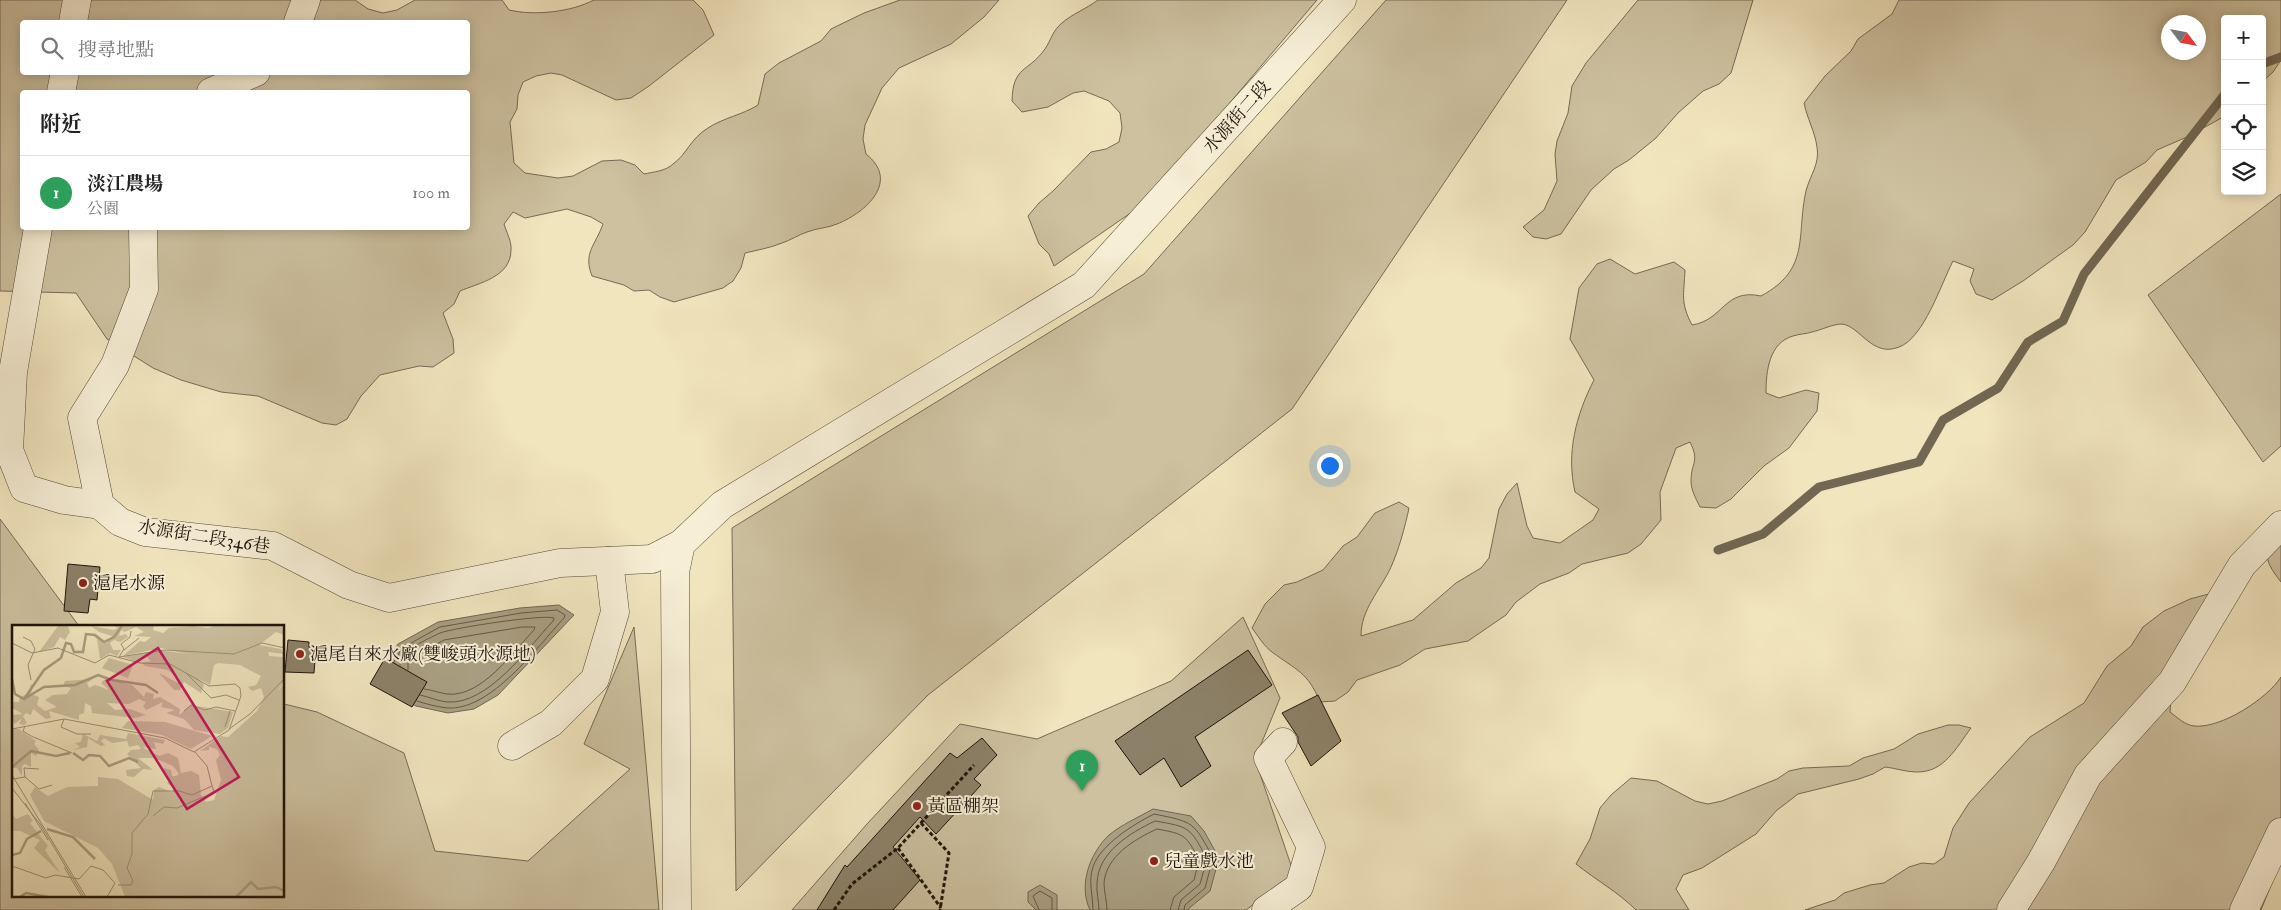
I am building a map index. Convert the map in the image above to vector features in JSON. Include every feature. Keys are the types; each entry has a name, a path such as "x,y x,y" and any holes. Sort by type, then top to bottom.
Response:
{"street":[{"path":"73,20 77,0"},
{"path":"299,20 306,0"},
{"name":"水源街二段","path":"681,544 722,505 1084,285 1132,235 1342,0"},
{"path":"61,90 64,75"},
{"path":"216,90 249,75"},
{"path":"38,230 13,372 9,450 24,488 64,500 100,505 82,418 115,365 144,289 143,230"},
{"name":"水源街二段346巷","path":"100,505 120,522 145,532 274,546 349,586 389,598 560,563 652,559 681,544"},
{"path":"2011,910 2041,862 2088,775 2172,682 2242,565 2281,525"},
{"path":"678,910 675,572 681,544"},
{"path":"512,746 551,723 595,679 615,612 609,561"},
{"path":"1266,910 1299,887 1311,847 1268,758 1283,742"},
{"path":"2244,910 2281,832"}],"path":[{"path":"834,910 852,884 898,848 974,765"},
{"path":"920,823 949,853 940,909"},
{"path":"898,848 940,909"}],"shaded area":[{"path":"0,0 355,0 368,9 383,13 397,10 415,0 502,0 509,10 541,13 564,10 594,0 693,0 703,10 714,35 631,98 616,100 562,75 551,73 536,76 523,82 518,95 517,109 510,122 514,163 525,173 558,178 573,176 602,161 621,160 635,165 644,174 667,168 678,160 702,132 758,105 765,74 779,63 821,41 831,29 864,13 900,0 999,0 984,17 951,44 899,68 882,88 865,125 863,139 866,154 876,164 880,175 880,185 876,195 859,212 834,225 811,231 773,246 745,253 741,268 733,281 723,288 674,302 660,297 649,290 634,291 624,285 592,276 589,255 603,224 591,217 567,209 525,218 513,212 504,224 511,247 510,259 506,267 493,278 460,291 454,304 443,313 453,339 454,353 433,367 419,366 380,375 361,396 347,419 336,425 322,423 258,396 221,392 181,380 153,368 107,339 76,293 0,291"},
{"path":"1098,0 1317,0 1145,203 1054,266 1049,254 1039,244 1028,216 1091,152 1106,149 1119,142 1122,128 1120,113 1109,101 1084,91 1073,93 1048,107 1022,112 1012,101 1013,89 1018,75 1039,57 1059,26"},
{"path":"1386,0 1567,0 1292,409 928,695 736,891 732,528 1144,274"},
{"path":"1638,0 1753,0 1731,73 1719,84 1703,91 1678,113 1656,138 1629,160 1614,169 1591,190 1561,234 1546,239 1533,237 1523,227 1544,210 1557,181 1555,154 1557,141 1568,113 1572,86 1586,63"},
{"path":"1899,0 2281,0 2281,60 2273,72 2266,78 2266,15 2221,15 2221,118 2187,137 2157,150 2146,162 2116,180 2085,232 2073,245 2023,281 1992,300 1976,294 1970,281 1974,269 1953,261 1924,322 1908,342 1899,347 1881,348 1849,326 1842,324 1795,335 1779,345 1770,359 1766,393 1779,398 1806,390 1819,393 1817,411 1789,448 1764,466 1731,499 1716,508 1700,507 1691,484 1695,458 1693,449 1690,442 1676,448 1660,492 1661,520 1641,544 1628,553 1582,564 1569,573 1540,584 1516,602 1506,615 1468,641 1425,649 1400,665 1357,680 1348,692 1335,701 1320,702 1306,678 1269,650 1252,628 1265,604 1284,585 1297,582 1323,570 1343,546 1357,537 1375,513 1399,502 1409,508 1404,530 1387,576 1364,617 1361,636 1413,620 1456,583 1481,568 1489,558 1499,509 1507,494 1517,483 1527,526 1533,538 1560,543 1593,520 1599,509 1575,492 1572,477 1574,434 1582,407 1594,380 1570,339 1579,288 1597,264 1610,259 1635,274 1674,262 1685,270 1684,304 1692,325 1703,322 1739,296 1761,296 1777,286 1788,275 1795,263 1801,237 1806,191 1818,153 1804,103 1825,76 1851,51 1858,39 1892,14"},
{"path":"2281,194 2281,446 2263,462 2148,295"},
{"path":"0,519 78,625 12,625 12,898 285,898 285,704 317,712 404,753 435,851 528,861 630,769 584,744 634,627 659,910 0,910"},
{"path":"2281,526 2281,582 2270,566 2268,554"},
{"path":"2216,592 2171,698 2170,712 2182,721 2194,726 2217,723 2255,703 2281,677 2281,860 2261,910 1805,910 1835,900 1844,893 1884,883 1909,867 1922,863 1934,864 1944,857 1953,828 1969,803 2030,737 2084,703 2107,666 2131,646 2143,627 2164,611 2190,599"},
{"path":"1243,617 1280,698 1255,759 1294,874 1246,910 792,910 867,824 960,724 1037,739 1171,681"},
{"path":"1948,725 1971,728 1942,764 1926,771 1916,772 1885,767 1859,779 1798,794 1776,811 1756,834 1702,868 1683,875 1676,889 1689,910 1636,910 1622,897 1576,864 1590,839 1600,808 1611,795 1631,778 1657,781 1695,801 1708,804 1722,801 1777,779 1789,771 1803,768 1849,766 1863,758 1894,749 1918,734"}],"water":[{"path":"559,605 574,615 498,695 474,709 448,713 416,706 389,693 389,658 398,644 438,622 520,608"},
{"name":"兒童戲水池","path":"1153,809 1191,816 1204,831 1219,858 1210,891 1187,910 1090,910 1085,890 1086,880 1091,860 1096,851 1102,842 1114,831"},
{"path":"1040,885 1057,895 1057,910 1036,910 1028,902 1028,892"}],"building":[{"name":"滬尾水源","path":"68,564 100,567 97,600 90,599 88,613 64,611"},
{"path":"288,640 309,642 309,647 316,648 314,673 285,672"},
{"path":"1248,650 1272,685 1195,737 1211,766 1181,787 1164,758 1140,775 1115,741"},
{"path":"385,658 427,682 412,707 370,684"},
{"path":"1318,695 1341,741 1311,766 1298,742 1298,737 1282,713"},
{"path":"982,738 997,755 974,779 981,785 936,834 920,817 893,847 920,880 893,910 817,910 845,865 847,867 950,753 957,758"}],"waterway":[{"path":"2266,63 2281,57"},
{"path":"1718,550 1763,534 1819,487 1919,462 1943,420 1998,388 2028,342 2063,321 2084,274 2221,99"}],"place":[{"name":"滬尾水源","path":"83,583"},
{"name":"滬尾自來水廠(雙峻頭水源地)","path":"300,654"},
{"name":"淡江農場","path":"1082,791"},
{"name":"黃區棚架","path":"917,806"},
{"name":"兒童戲水池","path":"1154,861"}]}
